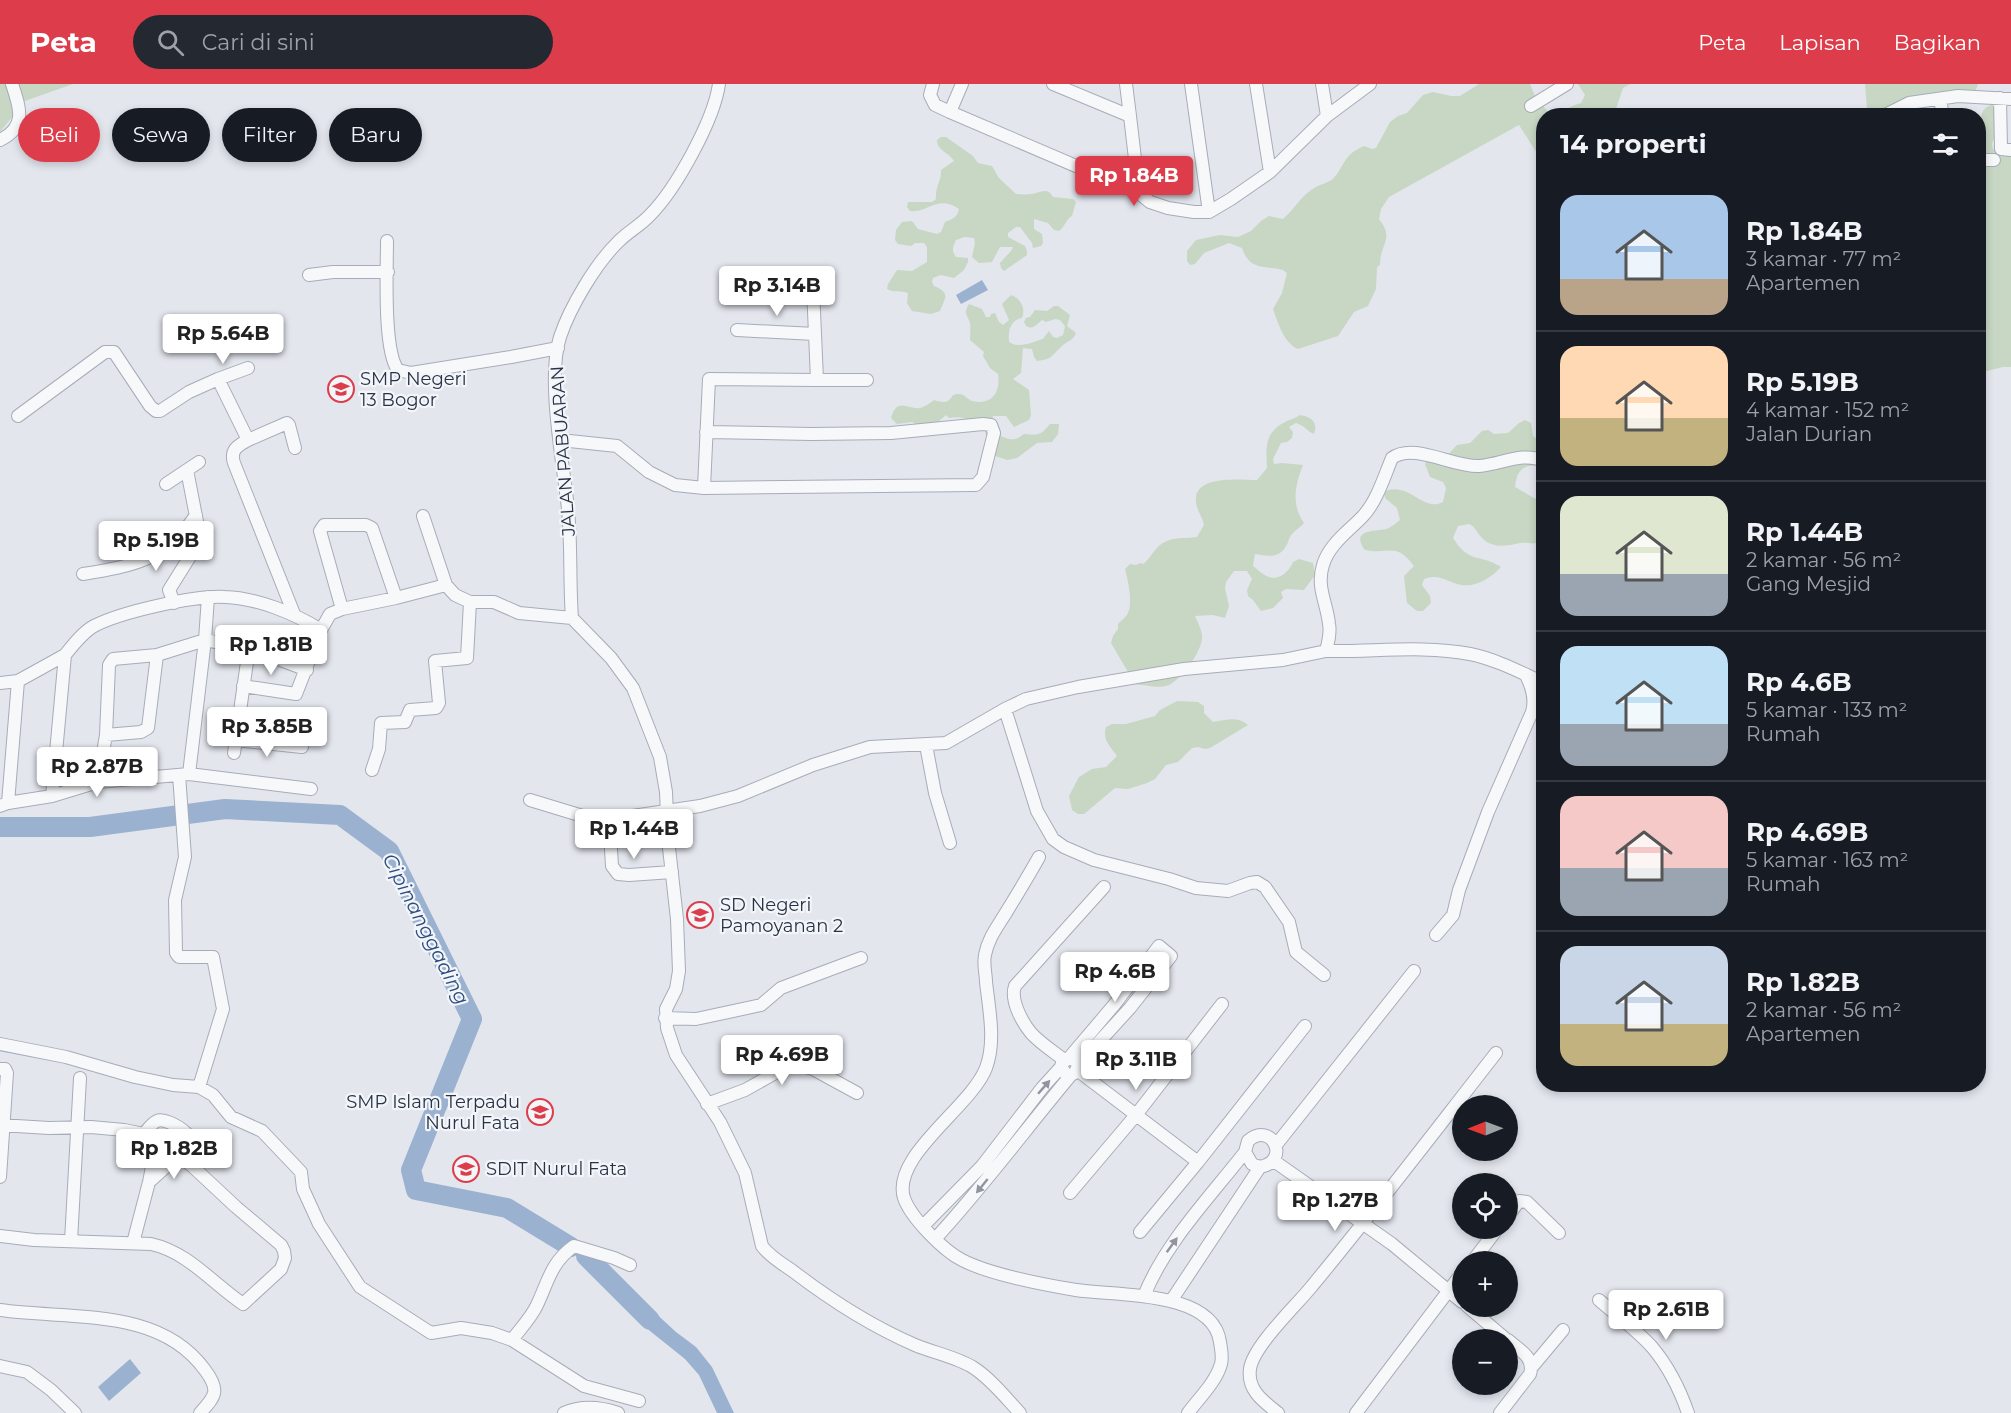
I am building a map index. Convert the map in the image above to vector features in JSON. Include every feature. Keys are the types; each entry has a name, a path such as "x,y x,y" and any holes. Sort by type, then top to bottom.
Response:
{"street":[{"path":"0,140 17,128 18,99 12,84"},
{"name":"JALAN PABUARAN","path":"572,618 567,498 556,391 558,348 566,325 593,272 617,243 650,215 691,155 711,118 717,101 719,84"},
{"path":"933,84 930,95 934,105 1139,193 1150,202 1168,208 1194,212 1209,212 1270,172 1326,116 1370,84"},
{"path":"950,112 961,84"},
{"path":"1053,84 1130,116"},
{"path":"1126,84 1139,193"},
{"path":"1191,84 1209,212"},
{"path":"1256,84 1270,172"},
{"path":"1322,84 1326,116"},
{"path":"1531,106 1567,84"},
{"path":"1899,108 1909,103 1958,96 2006,99 2001,148 2011,150"},
{"path":"1940,99 1942,108"},
{"path":"1986,160 1994,160"},
{"path":"387,241 390,347 398,370 411,373 558,348"},
{"path":"309,275 333,272 387,272"},
{"path":"758,286 813,288 817,380"},
{"path":"737,330 815,333"},
{"path":"18,416 105,352 114,352 150,406 156,411 160,411 189,392 248,368"},
{"path":"218,379 248,440"},
{"path":"704,488 709,379 867,380"},
{"path":"294,614 232,457 234,449 248,440 286,423 289,425 295,448"},
{"path":"560,440 617,447 649,472 675,485 704,488 976,485 983,477 994,433 991,425 983,424 891,433 706,432"},
{"path":"1326,651 1329,623 1321,591 1323,564 1340,537 1370,507 1392,459 1397,455 1412,451 1455,463 1480,466 1513,458 1536,459"},
{"path":"166,484 199,462"},
{"path":"174,603 169,590 194,550 199,532 187,470"},
{"path":"83,574 120,568 148,559 186,530 196,515"},
{"path":"423,516 450,590 470,602 494,602 519,613 572,618 611,658 633,688 660,757 668,812 678,982 667,1006 665,1018 676,1055 720,1122 745,1173 760,1243 768,1253 810,1284 872,1325 957,1360 983,1374 1020,1413"},
{"path":"243,686 293,695 298,691 330,618 320,529 324,525 366,525 372,528 396,598"},
{"path":"0,683 18,681 65,655 93,626 114,618 174,603 208,597 236,598 294,614 330,618 396,598 450,590"},
{"path":"200,1087 223,1009 213,957 179,957 176,953 174,909 185,857 181,810 184,775 205,640 208,597"},
{"path":"372,770 379,749 381,723 405,722 410,710 436,708 439,703 435,661 467,658 470,602"},
{"path":"98,782 106,735 110,663 116,658 157,655 205,640 249,648 307,670"},
{"path":"249,648 235,746 302,747"},
{"path":"530,800 599,821 668,812 729,798 813,765 870,747 946,743 1026,699 1078,687 1184,669 1283,660 1326,651 1360,652 1409,649 1468,654 1536,679"},
{"path":"52,796 65,655"},
{"path":"106,735 141,732 147,728 157,655"},
{"path":"1436,935 1453,915 1458,890 1488,812 1532,712 1534,704 1532,687 1526,675"},
{"path":"18,681 4,804 52,796 98,782 184,775 311,789"},
{"path":"1005,709 1037,811 1053,839 1064,847 1094,860 1196,888 1228,891 1257,882 1265,887 1289,922 1296,952 1324,975"},
{"path":"926,745 935,793 950,843"},
{"path":"610,833 612,866 618,874 672,872"},
{"path":"1039,857 989,938 984,958 991,1044 986,1069 972,1090 910,1161 903,1177 902,1188 905,1200 923,1226 945,1250 963,1261 1008,1275 1077,1290 1144,1296 1171,1301 1193,1309 1209,1320 1219,1334 1221,1363 1215,1377 1188,1413"},
{"path":"1104,886 1015,986 1014,1001 1031,1033 1070,1066 1198,1162"},
{"path":"935,1239 968,1203 1032,1122 1070,1066 1108,1023 1137,999 1171,956 1159,946 1126,991 1108,1023"},
{"path":"665,1018 696,1019 761,1005 781,988 861,958"},
{"path":"1276,1145 1414,971"},
{"path":"1126,991 1137,999"},
{"path":"1070,1193 1136,1115 1222,1004"},
{"path":"1140,1232 1305,1026"},
{"path":"0,1044 66,1057 135,1077 173,1085 200,1087 213,1095 231,1117 262,1131 301,1172 303,1189 319,1224 360,1287 431,1334 461,1328 492,1333 512,1340 581,1384 639,1401"},
{"path":"1278,1413 1252,1388 1250,1368 1254,1358 1270,1334 1312,1286 1496,1053"},
{"path":"707,1104 745,1090 795,1064 813,1069 857,1093"},
{"path":"923,1226 982,1166 1042,1088 1070,1066"},
{"path":"0,1069 5,1069 7,1073 1,1126 0,1177"},
{"path":"71,1241 80,1078"},
{"path":"1022,1114 1032,1122"},
{"path":"144,1134 156,1121 160,1120 170,1123 187,1134 194,1142 197,1151 196,1160 190,1165"},
{"path":"0,1236 151,1244 175,1251 243,1304 281,1269 285,1258 281,1245 190,1165 144,1134 110,1128 1,1126"},
{"path":"1144,1296 1152,1276 1171,1246 1245,1152 1248,1142 1258,1135 1269,1137 1276,1145 1277,1153 1274,1161 1260,1167 1252,1164 1245,1152"},
{"path":"133,1243 157,1142"},
{"path":"997,1146 1007,1154"},
{"path":"149,1182 178,1156"},
{"path":"1274,1161 1392,1244 1452,1294"},
{"path":"1171,1301 1260,1167"},
{"path":"955,1193 968,1203"},
{"path":"1518,1202 1527,1202 1559,1233"},
{"path":"1480,1251 1490,1239"},
{"path":"512,1340 536,1307 552,1268 564,1253 572,1248 614,1258 630,1265"},
{"path":"1356,1413 1452,1286"},
{"path":"1599,1300 1654,1350 1665,1364 1688,1413"},
{"path":"0,1310 130,1323 160,1332 176,1341 199,1361 213,1381 215,1391 212,1399 200,1413"},
{"path":"1480,1317 1494,1329"},
{"path":"1500,1413 1530,1374 1532,1367 1563,1330"},
{"path":"1518,1349 1529,1358 1532,1367"},
{"path":"0,1366 27,1372 51,1390 75,1413"},
{"path":"564,1413 588,1407 618,1413"}],"green space":[{"path":"0,84 73,84 25,101 0,132"},
{"path":"1479,84 1530,84 1535,96 1545,108 1536,108 1536,152 1519,125 1389,197 1381,209 1379,219 1384,226 1386,237 1380,265 1377,267 1376,289 1368,306 1354,312 1338,336 1298,349 1293,346 1282,332 1273,309 1282,293 1287,273 1283,270 1253,264 1242,248 1229,243 1204,253 1195,264 1190,265 1187,261 1187,251 1196,240 1220,235 1238,237 1251,231 1269,216 1283,219 1311,190 1333,179 1345,160 1357,149 1364,146 1376,148 1390,122 1407,113 1423,95 1433,92 1460,96"},
{"path":"1578,84 1630,84 1623,88 1616,108 1568,108 1581,103 1585,95"},
{"path":"1865,84 1978,84 1974,95 1952,101 1947,105 1935,103 1906,106 1906,108 1867,108"},
{"path":"1992,105 1998,108 1993,149 2011,156 2011,367 1986,371 1986,108"},
{"path":"946,137 973,156 978,163 992,166 999,178 1016,194 1046,191 1053,197 1073,199 1076,202 1072,216 1059,231 1054,230 1048,223 1034,219 1034,229 1042,234 1041,246 1033,248 1020,227 1008,233 1008,237 1025,246 1027,255 1004,271 1000,263 1013,247 1000,247 992,262 979,263 972,257 974,238 965,237 956,240 953,248 954,255 968,258 968,262 964,270 954,278 941,275 933,278 934,286 943,291 945,296 940,311 931,314 912,311 907,303 908,293 887,289 897,270 912,271 927,262 927,247 924,243 915,243 911,246 898,244 895,240 896,230 902,222 912,221 918,229 937,234 941,232 945,222 954,218 958,212 959,209 944,203 916,211 910,211 907,207 908,202 932,202 936,199 941,170 954,161 939,147 937,140"},
{"path":"1011,295 1020,301 1023,311 1022,318 1015,321 1011,327 1009,342 1017,345 1030,343 1043,339 1049,331 1053,337 1063,335 1065,326 1060,320 1046,322 1042,320 1031,327 1026,326 1024,322 1035,310 1047,311 1054,306 1058,306 1070,315 1067,326 1076,333 1072,339 1046,359 1037,361 1032,349 1023,348 1021,373 1013,379 1029,390 1031,415 1029,420 1014,427 1006,416 993,416 991,426 996,434 1013,439 1024,434 1039,434 1050,424 1059,424 1058,434 1052,442 1037,443 1017,458 1007,460 992,455 989,451 985,430 964,418 949,418 946,415 939,421 938,431 933,433 912,422 897,424 891,418 900,406 920,408 934,400 948,401 955,394 961,394 972,401 979,402 994,396 998,387 998,374 990,368 983,356 984,352 970,340 970,325 966,310 969,304 982,309 986,317 995,313 1003,325 1009,320 1002,304"},
{"path":"1300,415 1313,421 1314,434 1296,423 1289,427 1293,432 1292,438 1281,443 1273,459 1274,464 1303,465 1298,480 1296,502 1304,523 1291,535 1287,545 1280,553 1272,556 1255,554 1253,566 1273,578 1284,574 1293,562 1299,559 1313,563 1315,575 1304,590 1286,589 1281,592 1283,598 1273,608 1261,611 1248,596 1247,590 1252,579 1247,571 1234,571 1226,582 1229,606 1225,618 1213,615 1195,616 1201,630 1201,645 1185,671 1169,685 1157,687 1135,684 1111,643 1118,624 1129,609 1130,591 1125,569 1130,564 1143,564 1163,543 1177,538 1197,537 1204,525 1196,501 1199,490 1205,485 1222,480 1257,480 1267,468 1267,447 1270,435 1279,425"},
{"path":"1525,420 1531,423 1533,436 1536,438 1536,466 1520,471 1515,487 1536,499 1536,543 1495,545 1486,541 1469,524 1458,526 1453,538 1465,552 1501,567 1487,579 1470,585 1457,584 1438,577 1424,579 1422,585 1430,596 1431,603 1423,611 1417,611 1407,603 1404,576 1414,566 1397,551 1365,550 1361,543 1360,538 1366,532 1387,529 1400,520 1397,508 1385,498 1384,492 1393,489 1401,490 1428,503 1443,502 1446,488 1443,482 1430,477 1425,464 1428,459 1441,462 1457,445 1470,443 1482,431 1488,430 1494,434 1508,433"},
{"path":"1177,701 1198,702 1204,706 1204,713 1213,722 1236,720 1248,725 1210,748 1192,748 1178,762 1166,765 1155,779 1147,783 1128,789 1115,788 1084,814 1078,814 1072,810 1069,796 1079,777 1092,769 1106,767 1117,756 1106,739 1106,727 1155,716 1160,710"}],"water":[{"path":"982,280 988,290 961,304 956,295"},
{"path":"638,1297 696,1347 712,1367 734,1413 717,1413 699,1375 685,1359 627,1309"},
{"path":"130,1359 141,1373 109,1401 98,1387"}],"waterway":[{"name":"Cipinanggading","path":"0,827 90,827 225,809 340,815 389,851 472,1019 411,1170 416,1190 507,1208 571,1247"},
{"name":"Cipinanggading","path":"586,1256 650,1320"}],"place":[{"name":"SMP Negeri 13 Bogor","path":"341,389"},
{"name":"SD Negeri Pamoyanan 2","path":"700,915"},
{"name":"SMP Islam Terpadu Nurul Fata","path":"540,1112"},
{"name":"SDIT Nurul Fata","path":"466,1169"}]}
